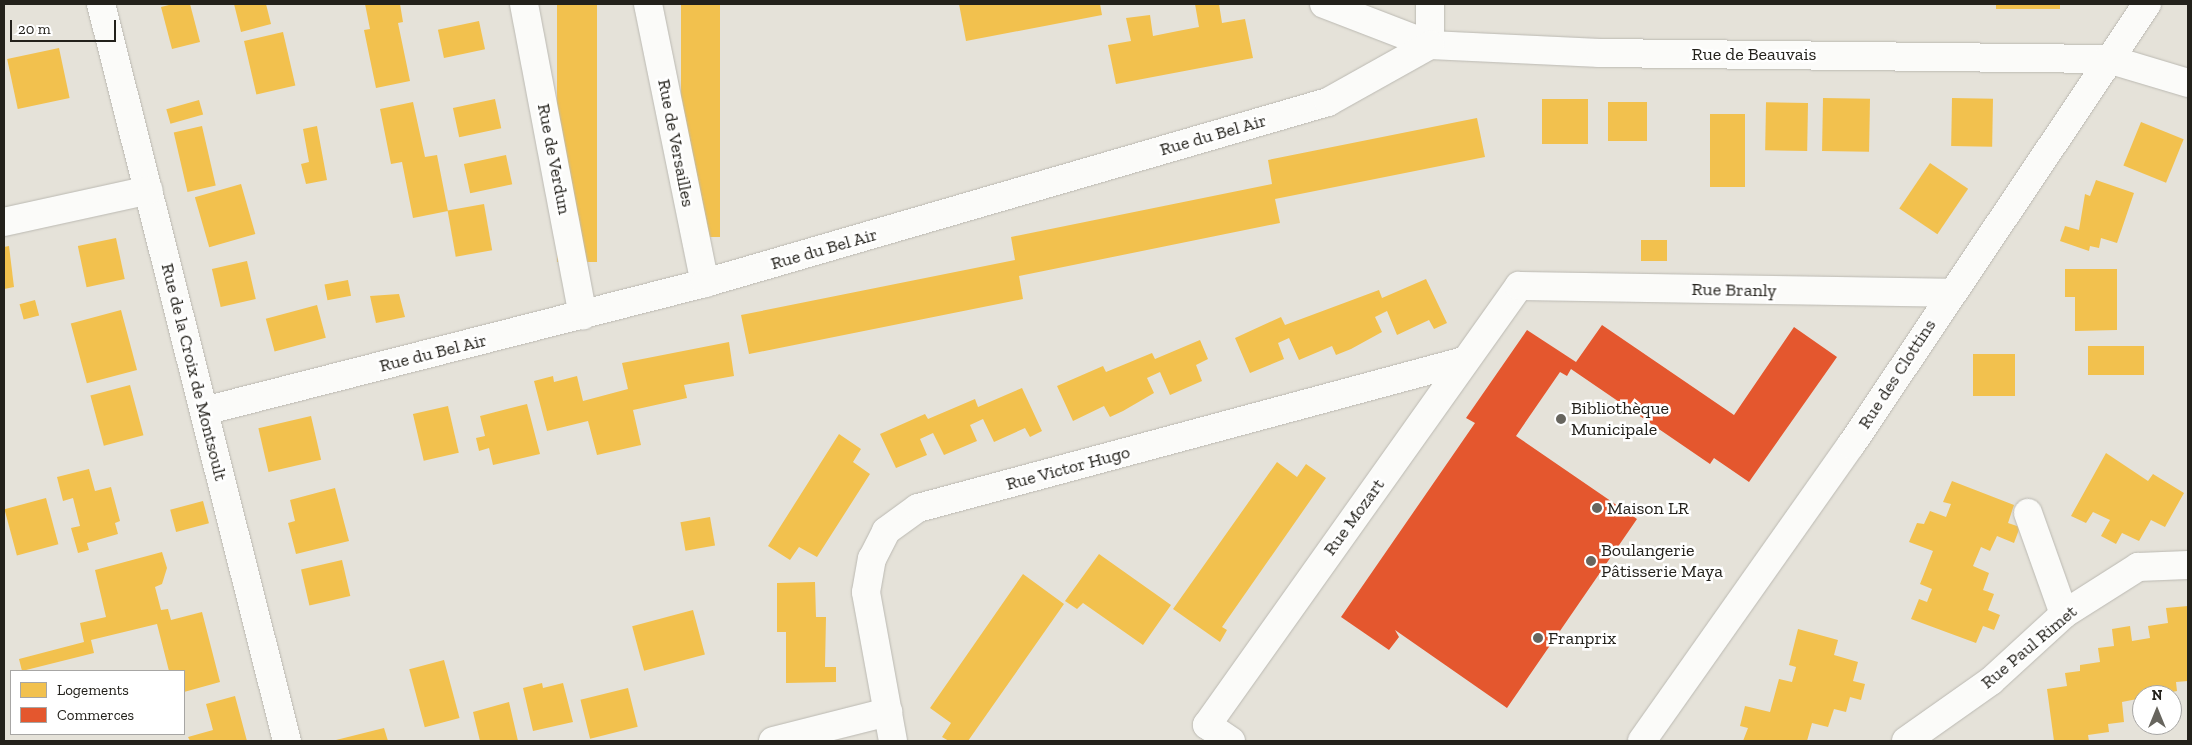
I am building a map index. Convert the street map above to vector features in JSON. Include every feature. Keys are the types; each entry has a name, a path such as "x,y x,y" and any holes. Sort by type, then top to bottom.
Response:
{"street":[{"name":"Rue de la Croix de Montsoult","path":"101,4 287,741"},
{"name":"Rue de Verdun","path":"524,4 583,315"},
{"name":"Rue de Versailles","path":"648,4 705,283"},
{"name":"Rue de Beauvais","path":"1324,4 1430,45 1600,53 2108,59 2188,83"},
{"path":"1430,4 1430,45"},
{"name":"Rue des Clottins","path":"1642,741 1851,445 1950,293 2147,4"},
{"name":"Rue du Bel Air","path":"204,411 705,283 1328,102 1430,45"},
{"path":"4,222 148,190"},
{"name":"Rue Branly","path":"1519,286 1950,293"},
{"name":"Rue Mozart","path":"1231,741 1207,725 1519,286"},
{"name":"Rue Victor Hugo","path":"893,741 866,592 872,559 886,531 918,508 1464,361"},
{"path":"2028,513 2064,614"},
{"name":"Rue Paul Rimet","path":"1906,741 1991,681 2064,614 2138,567 2188,565"},
{"path":"773,741 888,712"}],"building: Logements":[{"path":"173,4 190,4 200,42 172,49 161,7"},
{"path":"234,4 266,4 271,24 241,32"},
{"path":"365,4 400,4 403,22 398,23 410,81 376,88 364,30 370,29"},
{"path":"557,4 597,4 597,262 557,262"},
{"path":"681,4 720,4 720,237 681,237"},
{"path":"959,4 1100,4 1102,15 966,41"},
{"path":"1195,4 1219,4 1222,23 1245,19 1253,58 1116,84 1108,45 1131,41 1126,18 1150,15 1153,36 1199,27"},
{"path":"1996,4 2060,4 2060,9 1996,9"},
{"path":"479,21 485,49 444,58 438,30"},
{"path":"283,32 295,86 256,95 244,41"},
{"path":"59,48 70,98 18,109 7,59"},
{"path":"1823,98 1870,99 1869,152 1822,151"},
{"path":"1952,98 1993,99 1992,147 1951,146"},
{"path":"495,99 501,128 459,137 453,108"},
{"path":"1542,99 1588,99 1588,144 1542,144"},
{"path":"199,100 203,114 170,124 166,109"},
{"path":"413,102 425,157 437,155 448,211 413,218 402,162 391,164 380,109"},
{"path":"1608,102 1647,102 1647,141 1608,141"},
{"path":"1766,102 1808,103 1807,151 1765,150"},
{"path":"1710,114 1745,114 1745,187 1710,187"},
{"path":"1477,118 1485,157 1275,199 1280,223 1019,276 1023,299 749,354 741,315 1015,260 1011,237 1272,184 1268,160"},
{"path":"2141,122 2184,139 2166,183 2123,166"},
{"path":"202,126 216,185 187,192 174,133"},
{"path":"317,126 327,180 306,184 301,164 309,162 303,129"},
{"path":"506,155 512,184 470,193 464,164"},
{"path":"1930,163 1968,189 1937,234 1899,209"},
{"path":"2096,180 2134,193 2117,243 2101,238 2099,248 2090,246 2089,251 2060,241 2065,226 2079,230 2085,194 2090,196"},
{"path":"241,184 255,234 209,247 195,197"},
{"path":"484,204 492,250 456,257 448,210"},
{"path":"116,238 125,279 87,287 78,246"},
{"path":"1641,240 1667,240 1667,261 1641,261"},
{"path":"9,246 14,287 4,289 4,247"},
{"path":"247,261 256,299 221,307 212,269"},
{"path":"2065,269 2117,269 2117,330 2075,331 2075,297 2065,297"},
{"path":"1426,279 1447,323 1434,329 1429,320 1397,335 1387,311 1375,317 1382,332 1351,349 1336,355 1332,346 1299,360 1289,338 1278,343 1284,359 1250,373 1235,338 1281,317 1285,325 1379,290 1382,298"},
{"path":"348,280 351,296 327,300 324,285"},
{"path":"399,294 405,317 376,323 370,296"},
{"path":"35,300 39,315 24,320 20,304"},
{"path":"317,305 326,338 275,352 266,319"},
{"path":"121,310 137,370 87,383 71,323"},
{"path":"1200,340 1208,359 1196,365 1202,381 1170,395 1160,372 1147,378 1154,393 1123,411 1110,417 1104,406 1073,421 1057,386 1103,366 1106,372 1152,353 1155,359"},
{"path":"729,342 734,376 684,385 687,398 633,410 641,445 597,455 588,421 547,431 534,381 553,376 554,382 577,376 583,401 628,389 622,363"},
{"path":"2088,346 2144,346 2144,375 2088,375"},
{"path":"1973,354 2015,354 2015,396 1973,396"},
{"path":"130,385 143,435 104,446 90,396"},
{"path":"1022,388 1042,431 1030,437 1025,428 994,442 983,419 970,425 977,441 944,455 933,433 920,439 927,455 896,468 880,434 925,414 928,419 975,399 978,407"},
{"path":"527,404 540,454 493,465 489,448 479,451 476,438 485,436 480,416"},
{"path":"448,406 459,453 424,461 413,414"},
{"path":"311,416 321,460 269,472 258,428"},
{"path":"839,434 861,449 853,462 870,474 817,557 799,547 790,560 768,546"},
{"path":"2106,453 2148,481 2153,474 2184,493 2165,527 2151,520 2139,541 2122,533 2116,544 2101,536 2110,520 2093,512 2086,523 2071,516"},
{"path":"1277,462 1297,477 1306,464 1326,478 1222,627 1227,630 1220,642 1173,609"},
{"path":"89,469 95,491 111,487 120,521 115,523 118,534 87,543 89,550 78,553 71,528 80,526 73,498 63,501 57,477"},
{"path":"1952,481 2014,505 2008,523 2020,527 2014,543 1997,536 1990,551 1981,547 1973,566 1989,573 1983,590 1994,594 1988,610 2000,615 1994,630 1983,626 1976,643 1911,619 1919,599 1927,602 1932,589 1920,584 1933,551 1909,542 1917,523 1924,524 1930,511 1946,517 1951,504 1943,502"},
{"path":"335,488 349,541 296,554 288,523 295,521 290,500"},
{"path":"46,498 58,544 17,555 4,509"},
{"path":"203,501 209,523 176,532 170,510"},
{"path":"710,517 715,546 685,551 680,522"},
{"path":"162,552 167,568 162,584 155,587 161,610 168,609 171,620 202,612 220,682 185,692 185,670 169,670 157,624 91,640 94,653 22,670 19,659 84,642 80,623 106,617 95,570"},
{"path":"1099,554 1171,605 1143,645 1083,603 1077,609 1065,601"},
{"path":"342,560 350,596 309,605 301,569"},
{"path":"1023,574 1064,604 968,741 949,741 942,737 951,723 930,708"},
{"path":"815,582 816,617 826,617 825,667 836,667 836,682 786,683 786,632 777,632 777,583"},
{"path":"2188,606 2188,681 2176,682 2176,685 2132,685 2132,700 2122,702 2124,722 2108,724 2109,732 2088,735 2089,741 2054,741 2047,689 2067,686 2065,673 2080,671 2080,665 2100,662 2098,648 2114,646 2112,629 2130,626 2132,641 2150,638 2148,626 2168,623 2166,608"},
{"path":"693,610 705,654 644,671 632,626"},
{"path":"1798,629 1838,640 1834,655 1858,662 1853,681 1865,684 1861,700 1850,697 1846,712 1834,709 1828,727 1812,723 1807,741 1743,741 1748,728 1740,726 1745,706 1770,712 1779,679 1792,682 1796,667 1789,665"},
{"path":"444,660 460,718 425,727 409,669"},
{"path":"542,683 543,688 563,683 573,722 533,731 523,688"},
{"path":"628,688 638,727 590,739 580,700"},
{"path":"235,696 247,741 190,741 188,737 213,730 206,704"},
{"path":"509,702 518,741 480,741 473,712"},
{"path":"384,728 388,741 332,741"}],"building: Commerces":[{"path":"1602,325 1734,415 1794,327 1837,357 1749,482 1714,458 1710,464 1571,369 1567,376 1560,372 1516,436 1637,519 1507,708 1395,630 1399,637 1389,650 1341,617 1475,423 1466,418 1527,330 1576,362"}],"place":[{"name":"Bibliothèque Municipale","path":"1561,419"},
{"name":"Maison LR","path":"1597,508"},
{"name":"Boulangerie Pâtisserie Maya","path":"1591,561"},
{"name":"Franprix","path":"1538,638"}]}
